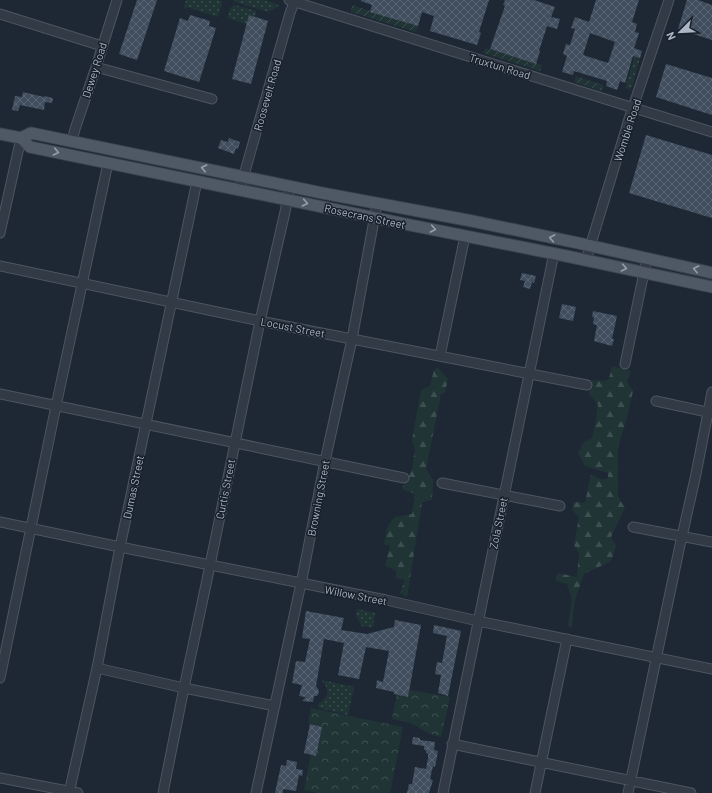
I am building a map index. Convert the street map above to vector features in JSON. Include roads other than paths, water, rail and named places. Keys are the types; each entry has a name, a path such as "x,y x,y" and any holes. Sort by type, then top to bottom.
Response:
{"main road":[{"name":"Rosecrans Street","path":"21,138 31,133 72,141 377,204 472,221 590,245 712,273"},
{"name":"Rosecrans Street","path":"0,134 21,138 30,147 240,189 374,218 554,253 712,287"}],"street":[{"name":"Dewey Road","path":"72,141 74,129 96,67 117,0"},
{"name":"Truxtun Road","path":"293,0 306,6 712,132"},
{"name":"Roosevelt Road","path":"240,189 293,0"},
{"name":"Womble Road","path":"586,260 629,119 670,0"},
{"path":"0,14 102,46"},
{"path":"96,67 212,99"},
{"path":"0,233 21,138"},
{"path":"0,678 108,163"},
{"name":"Dumas Street","path":"72,792 120,547 197,181"},
{"name":"Curtis Street","path":"163,793 234,443 290,186"},
{"name":"Browning Street","path":"256,793 352,339 377,204"},
{"path":"440,356 465,236"},
{"name":"Zola Street","path":"443,793 554,253"},
{"path":"626,364 647,258"},
{"name":"Locust Street","path":"0,266 260,321 587,385"},
{"path":"628,793 682,536 710,412 712,392"},
{"path":"0,394 404,478"},
{"path":"656,401 710,412"},
{"path":"442,483 560,506"},
{"name":"Willow Street","path":"0,522 386,600 478,621 712,669"},
{"path":"633,527 712,542"},
{"path":"536,793 567,639"},
{"path":"97,668 184,688 275,706"},
{"path":"452,744 692,793"},
{"path":"0,778 72,792"}]}
